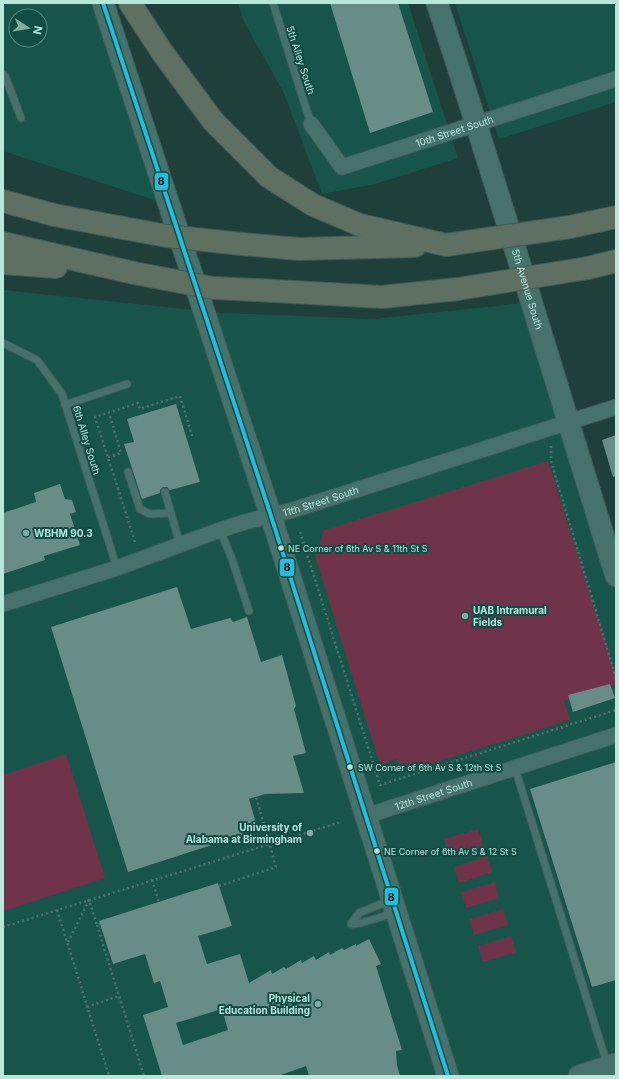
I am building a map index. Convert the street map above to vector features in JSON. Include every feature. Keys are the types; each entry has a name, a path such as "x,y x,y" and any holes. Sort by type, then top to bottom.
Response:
{"highway":[{"path":"130,3 162,52 213,121 269,177 313,205 360,225 446,245"},
{"path":"3,201 54,215 167,236 299,249 446,245 570,227 616,217"},
{"path":"3,243 134,273 213,288 382,297 458,289 588,268 616,261"},
{"path":"3,263 134,273"}],"main road":[{"path":"103,3 271,516 448,1076"},
{"name":"5th Avenue South","path":"437,3 477,124 616,576"},
{"path":"579,1076 611,1069"}],"street":[{"name":"10th Street South","path":"311,124 342,167 616,79"},
{"name":"11th Street South","path":"3,604 117,568 220,530 336,496 616,407"},
{"name":"12th Street South","path":"366,816 616,735"}],"lane":[{"name":"5th Alley South","path":"273,3 311,124"},
{"path":"3,74 6,76 21,118"},
{"name":"6th Alley South","path":"3,343 37,360 62,394 117,568"},
{"path":"65,405 127,384"},
{"path":"128,472 140,509 150,514 171,512"},
{"path":"165,492 180,545"},
{"path":"220,530 232,559 248,611"},
{"path":"515,768 611,1069"},
{"path":"381,904 394,906 385,916 361,923 351,924 358,913 381,904"}],"path":[{"path":"135,542 95,417 138,403 140,409 180,396 192,436"},
{"path":"108,457 121,453 109,412"},
{"path":"551,446 550,461 616,678"},
{"path":"300,532 380,785 616,710"},
{"path":"220,886 276,867 256,797"},
{"path":"3,927 341,822"},
{"path":"152,880 158,902"},
{"path":"89,900 98,924 144,1076"},
{"path":"68,942 89,900"},
{"path":"57,910 109,1076"},
{"path":"87,1007 119,996"}],"shaded area":[{"path":"3,3 94,3 161,202 3,151"},
{"path":"238,3 408,3 458,158 375,184 322,194 284,93 244,22"},
{"path":"455,3 616,3 616,102 499,139"},
{"name":"University of Alabama at Birmingham","path":"3,290 222,313 374,319 523,303 616,590 616,1076 3,1076"},
{"name":"UAB Intramural Fields","path":"548,461 616,676 616,684 564,701 570,720 401,773 397,759 380,765 315,556 324,530"},
{"path":"66,754 105,878 3,911 3,775"},
{"path":"478,829 483,845 449,855 444,839"},
{"path":"487,856 492,872 459,883 454,867"},
{"path":"495,882 499,898 466,908 461,892"},
{"path":"503,909 508,925 474,935 469,919"},
{"path":"511,936 516,952 483,962 478,946"}],"building":[{"path":"330,3 398,3 433,112 370,133"},
{"path":"176,404 200,482 170,490 167,487 163,487 160,490 160,493 142,499 124,444 134,442 127,419"},
{"path":"616,435 616,476 613,477 602,440"},
{"path":"60,484 65,499 72,500 76,512 70,514 80,545 44,556 45,560 3,574 3,513 36,502 34,493"},
{"path":"177,587 191,629 230,618 233,622 247,617 261,662 282,655 296,706 294,709 306,753 293,756 304,793 265,794 249,799 258,830 128,872 51,627"},
{"path":"610,684 615,698 573,712 568,695"},
{"path":"616,762 616,980 592,987 530,789"},
{"path":"218,883 232,926 198,936 207,964 240,954 249,983 271,970 272,974 284,967 286,969 301,960 302,963 314,956 316,960 329,952 330,955 342,948 344,950 356,944 356,946 369,939 381,964 376,966 402,1050 396,1051 397,1065 400,1076 309,1076 306,1066 278,1076 162,1076 143,1015 168,1007 160,981 154,983 145,954 113,964 99,921","holes":["222,1009 228,1030 183,1045 176,1023"]}],"transit line":[{"name":"8","path":"103,3 271,516 448,1076"}],"place":[{"name":"WBHM 90.3","path":"26,533"},
{"name":"NE Corner of 6th Av S & 11th St S","path":"281,548"},
{"name":"UAB Intramural Fields","path":"465,616"},
{"name":"SW Corner of 6th Av S & 12th St S","path":"350,767"},
{"name":"University of Alabama at Birmingham","path":"310,833"},
{"name":"NE Corner of 6th Av S & 12 St S","path":"377,851"},
{"name":"Physical Education Building","path":"318,1004"}]}
